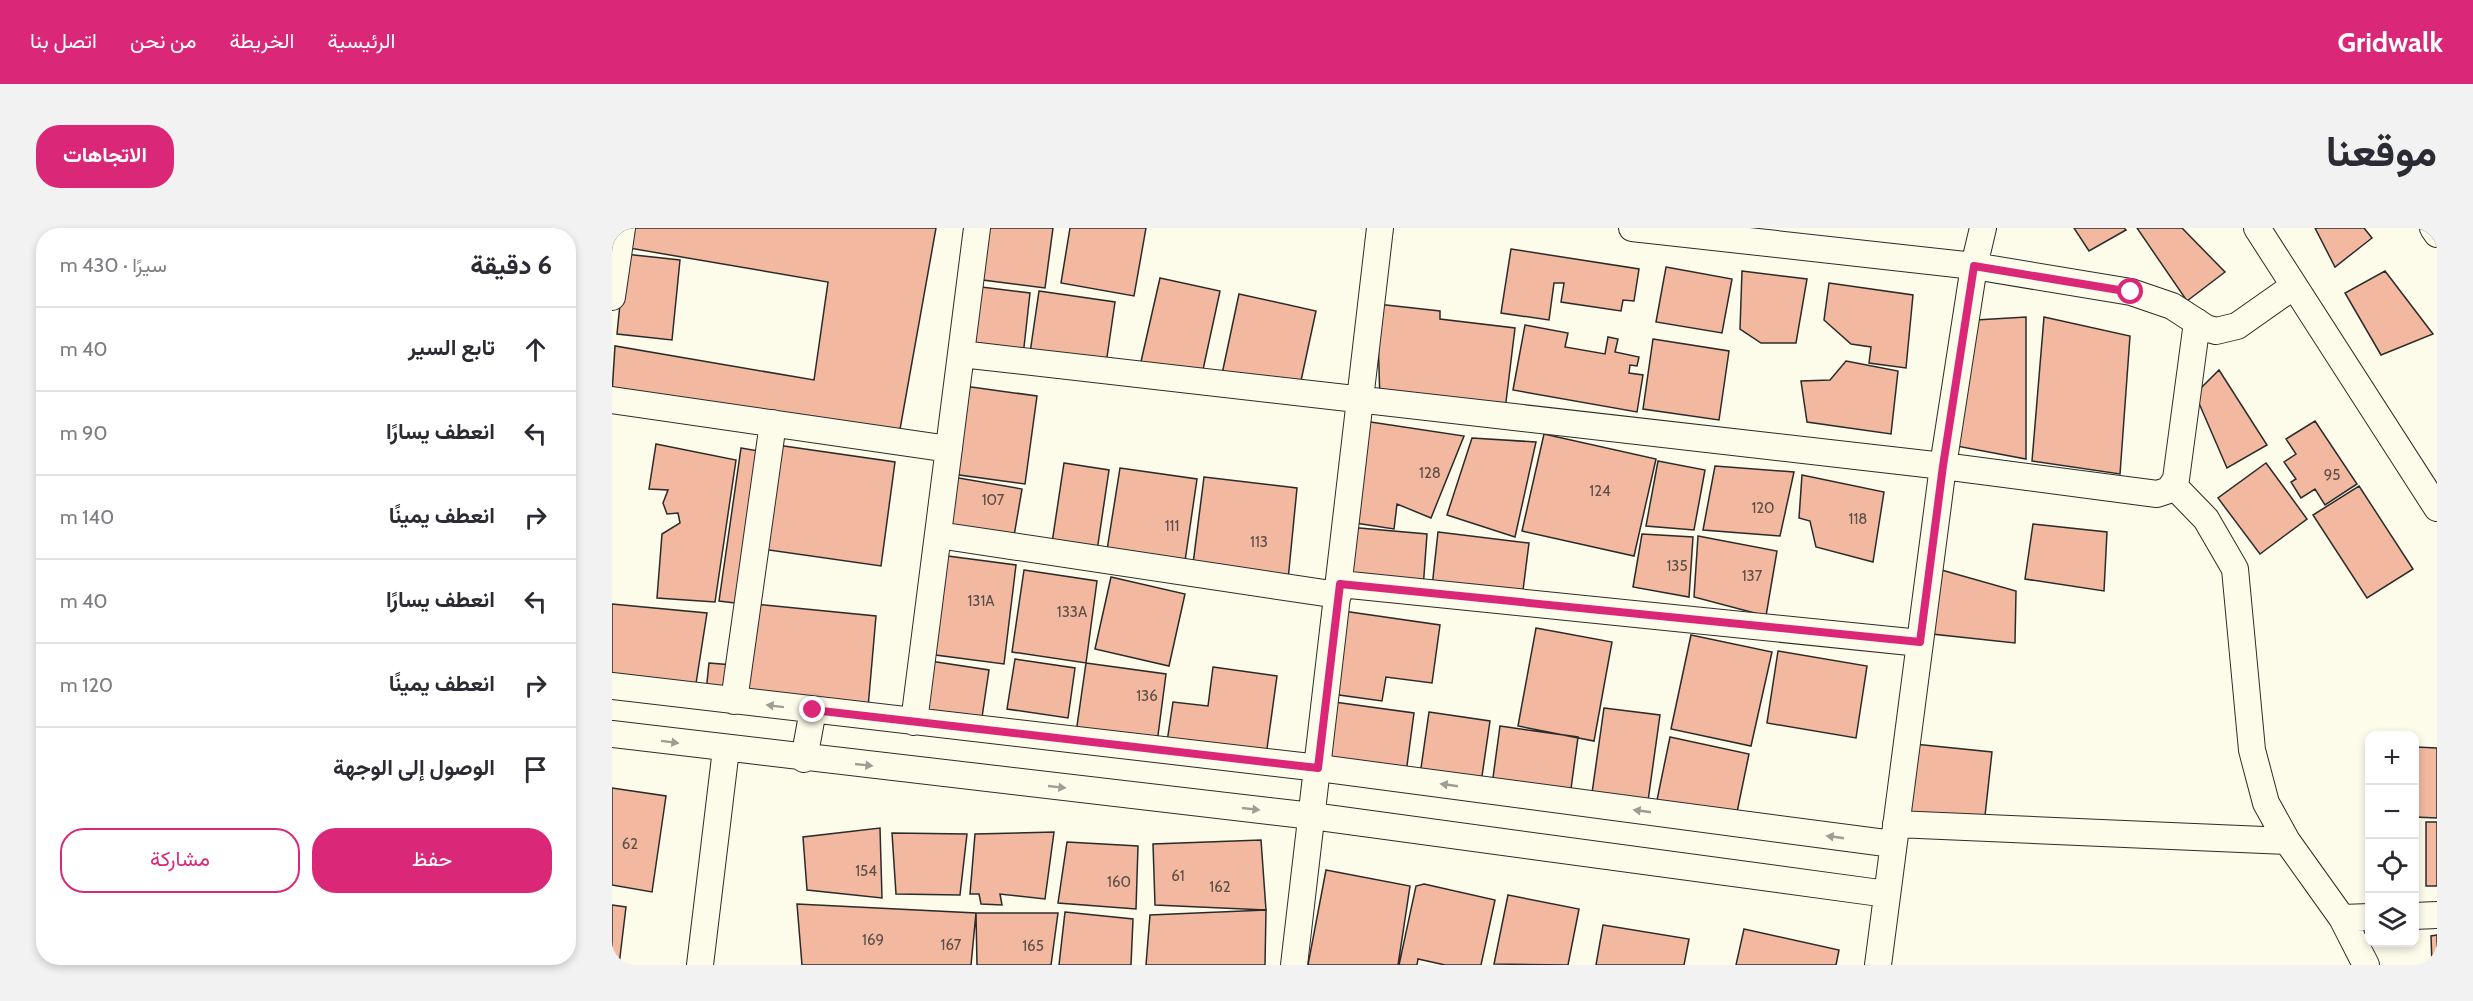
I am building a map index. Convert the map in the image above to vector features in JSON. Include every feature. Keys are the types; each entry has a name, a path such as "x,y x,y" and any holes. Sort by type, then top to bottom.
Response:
{"street":[{"path":"612,297 622,228"},
{"path":"914,722 976,228"},
{"path":"1294,965 1380,228"},
{"path":"1632,228 1974,266 2151,298 2172,306 2196,322 2216,331 2237,326 2294,286"},
{"path":"1878,965 1943,466 1974,266 1983,228"},
{"path":"2257,228 2437,508"},
{"path":"2433,228 2437,234"},
{"path":"961,354 1943,466 2157,494 2169,490 2173,485 2196,322"},
{"path":"612,400 949,449"},
{"path":"734,701 773,423"},
{"path":"2173,485 2206,519 2235,569 2252,750 2266,803 2287,841 2342,918 2366,965"},
{"path":"938,535 1339,589 1920,642"},
{"path":"612,686 1895,834 2287,841"},
{"path":"804,759 813,710"},
{"path":"612,734 804,759 1312,816 1887,894"},
{"path":"700,965 726,749"},
{"path":"2419,916 2437,915"},
{"path":"2342,918 2365,917"}],"building":[{"path":"632,228 936,228 899,435 612,393 615,346 814,380 828,282 629,248"},
{"path":"982,228 1053,228 1045,288 975,279"},
{"path":"1070,228 1146,228 1134,296 1061,283"},
{"path":"2074,228 2124,228 2126,230 2089,251"},
{"path":"2137,228 2182,228 2225,272 2187,301"},
{"path":"2315,228 2364,228 2372,238 2335,267"},
{"path":"1511,249 1639,269 1634,301 1623,300 1621,311 1561,302 1564,283 1554,283 1549,320 1501,313"},
{"path":"625,254 680,260 672,340 617,334"},
{"path":"1666,267 1732,279 1722,333 1656,322"},
{"path":"1742,271 1807,279 1796,343 1761,343 1740,329"},
{"path":"2385,271 2433,334 2381,355 2345,293"},
{"path":"1160,278 1220,291 1201,379 1140,366"},
{"path":"1829,283 1913,295 1906,368 1869,363 1871,347 1851,344 1824,320"},
{"path":"973,286 1030,293 1023,356 966,349"},
{"path":"1039,291 1115,302 1106,364 1030,353"},
{"path":"1239,294 1316,311 1299,390 1222,374"},
{"path":"1377,304 1440,311 1440,319 1515,328 1505,410 1380,401"},
{"path":"2026,317 2026,459 1951,445 1959,321"},
{"path":"2044,317 2130,336 2120,474 2032,461"},
{"path":"1525,325 1568,333 1565,347 1605,354 1608,337 1618,339 1615,352 1639,357 1637,366 1630,365 1629,373 1643,375 1637,412 1513,390"},
{"path":"1653,339 1729,351 1719,420 1643,409"},
{"path":"1846,361 1898,371 1891,434 1807,422 1801,381 1830,380"},
{"path":"2219,370 2267,445 2227,468 2195,394"},
{"path":"964,386 1037,396 1025,484 952,474"},
{"path":"1364,421 1464,436 1431,518 1397,504 1394,529 1349,522"},
{"path":"2315,421 2357,484 2325,505 2315,489 2301,498 2291,482 2296,479 2284,462 2296,454 2286,439"},
{"path":"1544,434 1656,459 1634,556 1522,531"},
{"path":"1472,438 1536,442 1515,537 1447,515"},
{"path":"656,444 736,460 715,602 657,598 662,534 680,523 678,513 667,514 663,503 668,490 649,489"},
{"path":"777,445 895,462 881,566 762,549"},
{"path":"741,448 759,451 743,604 719,601"},
{"path":"1658,461 1705,470 1694,530 1646,526"},
{"path":"1064,463 1109,470 1097,551 1052,543"},
{"path":"2266,463 2307,519 2260,554 2218,498"},
{"path":"1715,466 1794,472 1780,536 1703,530"},
{"path":"1120,468 1197,479 1185,561 1107,550"},
{"path":"1802,475 1884,492 1873,562 1816,547 1810,521 1799,518"},
{"path":"953,477 1022,489 1013,542 943,530"},
{"path":"1204,477 1297,488 1288,580 1193,564"},
{"path":"2359,486 2413,569 2367,598 2313,515"},
{"path":"2033,524 2107,532 2104,591 2025,579"},
{"path":"1348,527 1427,534 1423,589 1344,582"},
{"path":"1438,532 1529,543 1522,598 1432,587"},
{"path":"1642,534 1693,537 1689,597 1633,587"},
{"path":"1698,536 1777,551 1766,616 1694,597"},
{"path":"940,555 1016,565 1004,664 928,654"},
{"path":"1938,569 2016,591 2015,643 1932,634"},
{"path":"1024,570 1097,581 1086,663 1012,652"},
{"path":"1111,577 1185,594 1169,666 1095,649"},
{"path":"612,604 707,613 695,690 612,681"},
{"path":"754,604 876,616 868,708 746,696"},
{"path":"1343,611 1440,625 1432,683 1386,677 1382,701 1332,694"},
{"path":"1536,628 1612,642 1594,741 1518,726"},
{"path":"1691,635 1772,652 1751,746 1671,729"},
{"path":"1778,651 1867,666 1856,738 1767,723"},
{"path":"1015,659 1075,668 1068,718 1007,709"},
{"path":"930,661 989,670 981,724 922,715"},
{"path":"709,663 733,665 730,694 706,692"},
{"path":"1086,663 1166,674 1157,743 1076,733"},
{"path":"1213,667 1277,676 1266,756 1167,742 1173,702 1208,706"},
{"path":"1334,702 1414,713 1406,773 1326,762"},
{"path":"1604,708 1660,715 1648,801 1592,793"},
{"path":"1429,712 1490,721 1481,783 1420,775"},
{"path":"1500,726 1578,737 1570,796 1492,785"},
{"path":"1670,737 1749,754 1735,822 1656,805"},
{"path":"1914,744 1992,752 1984,825 1906,817"},
{"path":"2419,747 2437,748 2437,818 2419,817"},
{"path":"612,788 666,796 652,892 612,885"},
{"path":"2426,822 2437,822 2437,886 2426,886"},
{"path":"880,828 882,898 807,890 803,837"},
{"path":"1054,832 1045,899 1000,894 1002,905 981,904 979,894 970,894 975,834"},
{"path":"892,833 967,834 960,895 896,894"},
{"path":"1261,840 1266,910 1155,905 1153,844"},
{"path":"1067,842 1138,846 1136,909 1058,903"},
{"path":"1326,870 1410,886 1398,965 1308,965"},
{"path":"1424,884 1495,900 1481,965 1445,965 1418,959 1417,965 1399,965 1416,886"},
{"path":"1508,895 1579,909 1568,965 1494,964"},
{"path":"797,904 976,913 971,965 802,965"},
{"path":"612,905 626,907 619,965 612,965"},
{"path":"1266,910 1265,965 1146,965 1150,915"},
{"path":"1065,912 1133,919 1131,965 1059,965"},
{"path":"976,913 1058,913 1051,965 977,965"},
{"path":"1603,925 1689,939 1684,965 1596,965"},
{"path":"1744,929 1839,950 1836,965 1736,965"},
{"path":"2437,935 2437,965 2432,965 2431,936"}],"route":[{"path":"813,710 1318,768 1340,584 1920,642 1943,466 1974,266 2131,292"}]}
